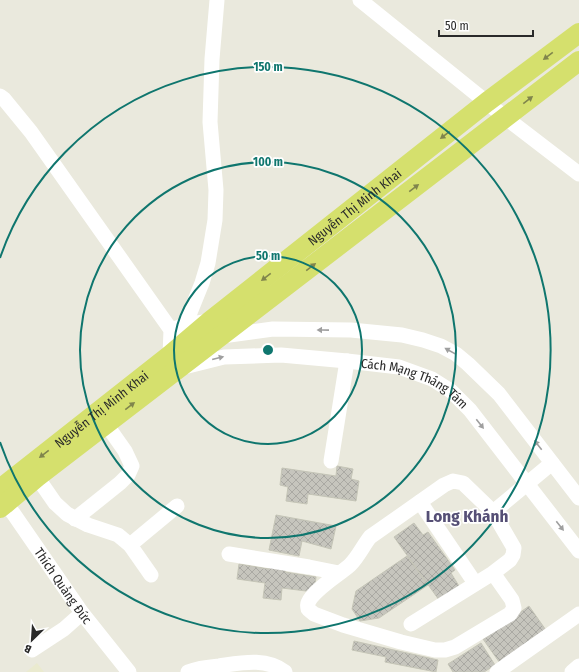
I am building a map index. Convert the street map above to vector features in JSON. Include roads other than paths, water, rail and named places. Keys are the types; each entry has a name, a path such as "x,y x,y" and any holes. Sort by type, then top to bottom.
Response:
{"main road":[{"name":"Nguyễn Thị Minh Khai","path":"1,500 216,328 487,102 579,33"},
{"name":"Nguyễn Thị Minh Khai","path":"216,328 272,297 579,61"},
{"name":"Nguyễn Thị Minh Khai","path":"1,500 37,477 106,424 175,361"}],"street":[{"path":"175,361 178,327 202,283 208,262 215,220 216,190 210,122 212,59 217,0"},
{"path":"360,0 506,118 579,174"},
{"path":"0,96 31,132 178,327"},
{"path":"272,297 267,308 266,317 268,324 273,329"},
{"path":"178,327 351,330 402,335 441,346 456,354 468,364 498,394 579,498"},
{"name":"Cách Mạng Tháng Tám","path":"175,361 224,357 281,356 399,367 432,379 451,390 470,410 579,550"},
{"path":"331,461 347,361"},
{"path":"75,519 120,483 128,475 132,466 125,451 106,424"},
{"path":"493,512 552,464"},
{"path":"37,477 55,503 67,514 88,526 118,535 130,545 151,575"},
{"path":"411,624 493,573 510,560 513,555 514,548 493,512 463,483 453,481 444,485 370,537 355,559 313,595 308,604 308,609 314,614 343,625 401,642 435,650 445,650 455,647 510,614 514,608 512,600 493,573"},
{"name":"Thích Quảng Đức","path":"1,500 13,513 82,613 129,672"},
{"path":"420,502 475,583"},
{"path":"130,545 177,506"},
{"path":"229,554 339,573"},
{"path":"32,650 64,629 82,613"},
{"path":"498,672 579,614"},
{"path":"188,672 199,668 248,662 274,666 284,672"},
{"path":"572,672 579,666"}],"district":[{"name":"Long Khánh","path":"467,516"}]}
